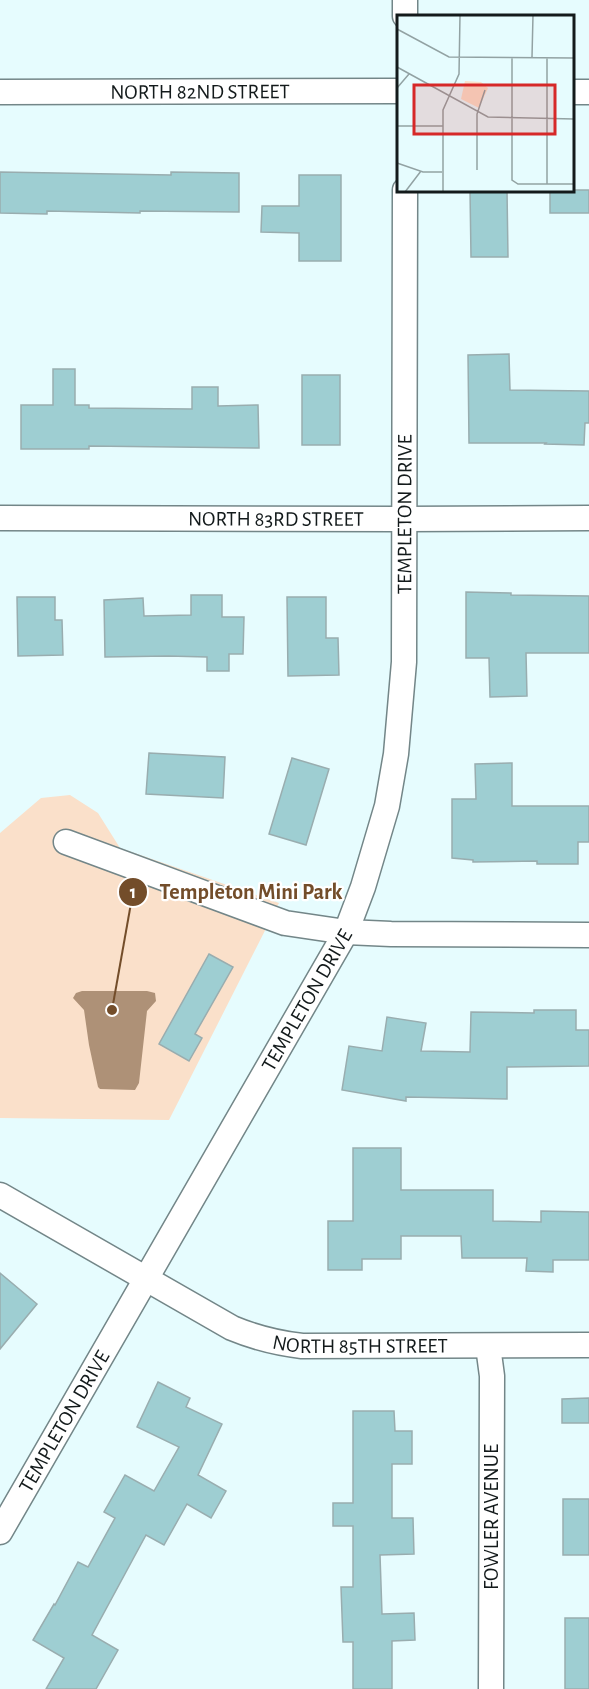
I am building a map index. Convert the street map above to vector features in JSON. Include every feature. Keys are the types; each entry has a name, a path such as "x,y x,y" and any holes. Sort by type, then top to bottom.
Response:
{"street":[{"name":"NORTH 82ND STREET","path":"0,92 397,91"},
{"name":"TEMPLETON DRIVE","path":"0,1532 346,932 363,887 387,806 396,754 404,662 405,192"},
{"name":"NORTH 83RD STREET","path":"0,518 589,518"},
{"path":"66,842 285,923 346,932 391,934 589,935"},
{"name":"NORTH 85TH STREET","path":"0,1196 232,1328 272,1342 302,1346 589,1345"},
{"name":"FOWLER AVENUE","path":"488,1346 492,1376 491,1689"}],"shaded area":[{"path":"70,795 98,813 120,848 279,903 169,1120 0,1118 0,833 41,798"},
{"path":"82,991 155,993 156,1001 147,1011 139,1083 135,1090 100,1089 98,1087 84,1010 73,998 76,993"}],"building":[{"path":"0,172 171,175 171,172 239,173 239,212 47,211 47,214 0,213"},
{"path":"299,175 341,175 341,261 299,261 299,233 261,232 262,206 299,206"},
{"path":"589,190 589,213 550,213 550,192"},
{"path":"470,192 507,192 508,257 471,257"},
{"path":"509,354 510,390 589,391 589,423 585,423 584,445 469,443 468,355"},
{"path":"53,369 75,369 75,405 89,405 89,408 192,409 192,387 218,387 218,406 258,405 259,448 89,446 89,449 21,449 21,405 53,405"},
{"path":"302,375 340,375 340,445 302,445"},
{"path":"466,592 589,596 589,653 526,653 527,696 490,697 489,658 466,658"},
{"path":"191,595 222,595 222,617 244,617 243,654 229,654 229,671 207,671 207,657 105,657 104,600 143,598 144,616 191,615"},
{"path":"17,597 55,597 55,620 62,620 63,655 18,656"},
{"path":"287,597 326,597 326,638 338,638 339,675 288,676"},
{"path":"149,753 225,757 223,798 146,794"},
{"path":"292,758 329,769 306,845 269,834"},
{"path":"512,763 512,806 589,806 589,842 578,842 578,864 537,864 537,861 473,862 473,860 452,858 452,799 476,799 475,764"},
{"path":"209,954 233,967 195,1034 202,1038 189,1061 159,1044"},
{"path":"534,1010 576,1010 576,1030 589,1030 589,1066 507,1067 507,1099 406,1097 406,1101 342,1090 349,1046 382,1051 387,1017 426,1023 421,1051 470,1052 471,1012 534,1013"},
{"path":"353,1148 401,1148 401,1190 493,1190 493,1221 541,1222 541,1211 589,1212 589,1260 553,1260 553,1272 526,1271 527,1258 462,1258 461,1236 401,1236 401,1259 362,1259 362,1270 328,1270 328,1221 353,1221"},
{"path":"0,1273 37,1304 0,1349"},
{"path":"158,1382 190,1398 186,1407 222,1424 198,1475 226,1491 211,1518 187,1504 164,1545 146,1535 92,1635 118,1650 96,1689 46,1689 64,1658 33,1640 78,1562 88,1567 115,1518 104,1512 125,1475 154,1491 179,1447 137,1427"},
{"path":"589,1398 589,1423 562,1423 562,1399"},
{"path":"353,1411 394,1411 395,1431 412,1431 412,1464 392,1464 392,1518 413,1518 414,1554 380,1555 382,1614 414,1613 415,1640 392,1641 392,1689 353,1689 353,1642 343,1642 341,1587 353,1587 353,1526 333,1526 333,1503 353,1503"},
{"path":"563,1499 589,1499 589,1555 563,1555"},
{"path":"565,1618 589,1618 589,1689 565,1689"}],"place":[{"name":"Templeton Mini Park","path":"112,1010"}]}
